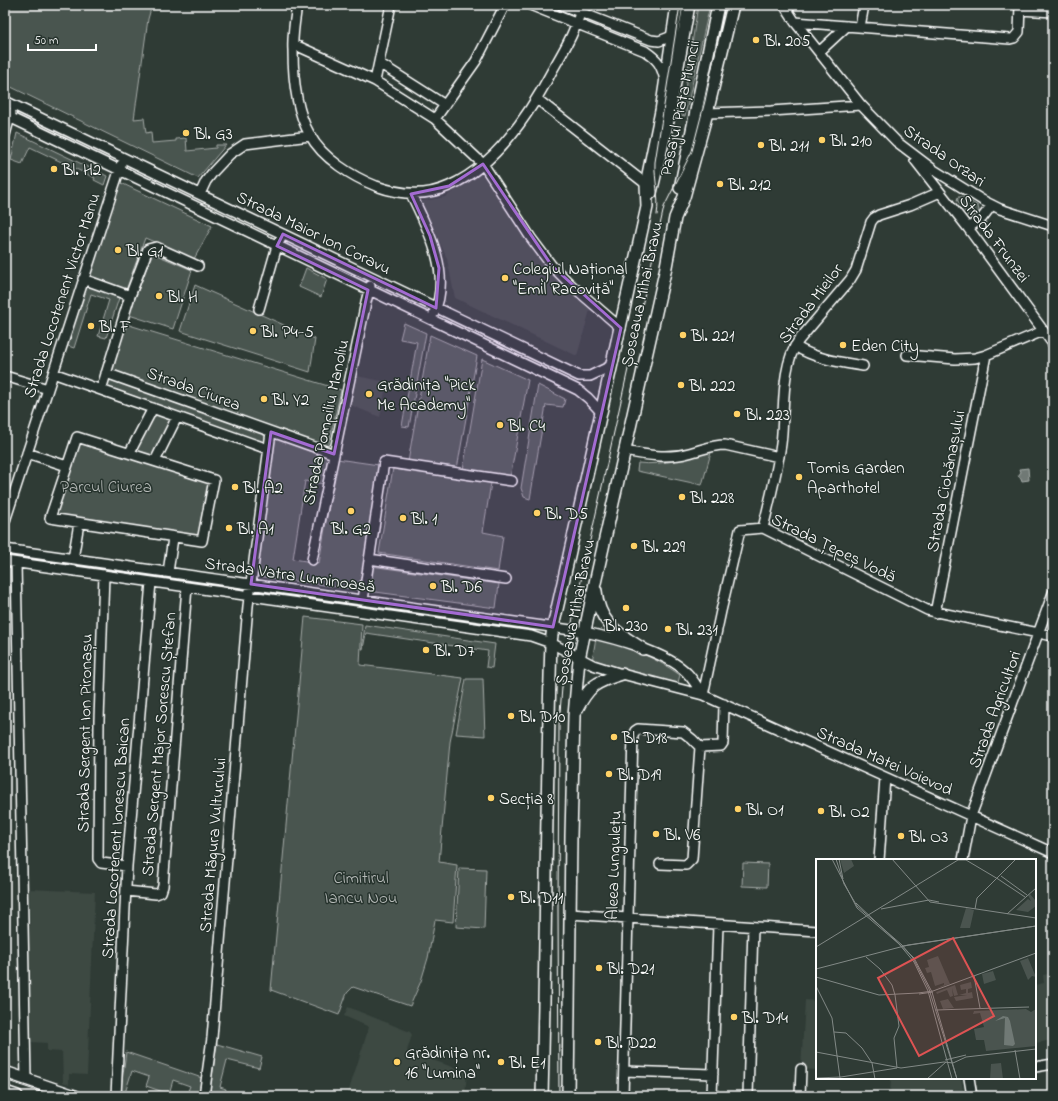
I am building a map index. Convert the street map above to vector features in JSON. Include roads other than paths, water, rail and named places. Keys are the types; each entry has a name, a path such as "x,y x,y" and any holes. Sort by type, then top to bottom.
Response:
{"main road":[{"name":"Șoseaua Mihai Bravu","path":"542,1096 545,986 547,752 551,643 553,627 647,207 646,184 661,111 677,5"},
{"name":"Pasajul Piața Muncii","path":"647,207 668,121 688,5"},
{"name":"Pasajul Piața Muncii","path":"675,218 683,169 718,5"},
{"name":"Șoseaua Mihai Bravu","path":"568,1096 570,836 574,716 579,659 665,272 675,218 684,197 707,113 733,5"},
{"path":"595,583 598,606 605,621 619,633 643,649"},
{"path":"574,716 590,689 603,681 622,674"},
{"path":"5,1072 75,1096"},
{"path":"5,1092 17,1096"}],"street":[{"path":"297,5 293,44 294,71 299,106 310,136 323,151 351,174 386,190 411,194 431,192 449,186 471,174 483,164 508,137 537,99 577,24 582,9"},
{"path":"375,81 391,5"},
{"path":"435,119 476,61 505,5"},
{"path":"530,5 645,51 659,63 665,80"},
{"path":"562,5 582,9 651,40 659,41 672,36"},
{"name":"Strada Orzari","path":"784,5 795,22 861,105 893,139 909,152 956,184 992,205 1053,226"},
{"path":"860,27 864,5"},
{"path":"795,22 1010,39 1014,38 1019,32 1020,8 1053,12"},
{"path":"819,52 847,26"},
{"path":"293,44 375,81 435,119 483,164 531,238 552,266 569,283 621,328"},
{"path":"379,63 445,105"},
{"path":"537,99 646,184"},
{"name":"Strada Maior Ion Coravu","path":"5,101 579,376 590,376 611,366"},
{"path":"707,113 771,111 861,105"},
{"path":"5,135 7,116 15,106"},
{"name":"Strada Maior Ion Coravu","path":"7,116 578,390 601,412"},
{"path":"200,194 206,181 213,172 230,154 245,144 310,136"},
{"name":"Strada Frunzei","path":"909,152 968,228 1053,344"},
{"name":"Strada Locotenent Victor Manu","path":"5,521 118,170 124,158"},
{"name":"Strada Mieilor","path":"763,528 779,457 788,365 795,346 853,276 871,222 874,218 878,215 910,205 940,192"},
{"path":"411,194 430,236 439,268 439,294 436,308 431,320"},
{"path":"968,228 982,218 992,205"},
{"path":"259,309 277,246 283,234"},
{"path":"101,390 130,296 148,249 156,247 198,266"},
{"name":"Strada Pompiliu Manoliu","path":"312,560 368,290 374,278"},
{"path":"83,279 130,296"},
{"path":"907,355 966,359 986,355 1043,330"},
{"path":"795,346 817,357 831,361 863,366"},
{"name":"Strada Ciobănașului","path":"935,613 986,355"},
{"name":"Strada Ciurea","path":"53,373 268,449"},
{"name":"Strada Ciurea","path":"106,373 334,454"},
{"path":"5,376 48,389"},
{"name":"Strada Ciurea","path":"130,452 153,408"},
{"name":"Strada Ciurea","path":"155,460 177,417"},
{"path":"250,584 271,432"},
{"path":"77,437 155,460 214,480 202,541 173,538 50,518 77,437"},
{"path":"624,451 655,456 666,456 689,453 716,445 725,445 756,450 779,457"},
{"path":"27,453 67,466"},
{"path":"363,600 384,462 512,481"},
{"path":"73,559 79,523"},
{"name":"Strada Țepeș Vodă","path":"703,695 740,530 763,528 917,606 935,613 1053,636"},
{"path":"168,572 173,538"},
{"name":"Strada Vatra Luminoasă","path":"5,549 585,632"},
{"path":"369,559 506,579"},
{"name":"Strada Vatra Luminoasă","path":"5,561 531,636 551,643 567,652"},
{"path":"16,563 26,1079"},
{"name":"Strada Sergent Ion Pironașu","path":"104,575 99,734 98,859 101,863 127,866"},
{"name":"Strada Locotenent Ionescu Baican","path":"116,1096 127,866 151,582"},
{"name":"Strada Măgura Vulturului","path":"204,1096 212,1038 250,584"},
{"name":"Strada Sergent Major Sorescu Ștefan","path":"126,891 156,894 161,892 163,886 187,587"},
{"name":"Strada Agricultori","path":"963,859 971,816 1053,593"},
{"path":"585,632 643,649 678,665 686,672 703,695"},
{"name":"Strada Matei Voievod","path":"567,652 593,665 703,695 1053,853"},
{"path":"660,864 686,866 692,859 700,747 718,747 723,743 724,704"},
{"name":"Aleea Lungulețu","path":"624,1096 633,736 635,731 638,729 683,732 700,747"},
{"path":"879,859 885,778"},
{"path":"570,914 816,931"},
{"path":"712,1096 718,925"},
{"path":"748,1096 753,927"},
{"path":"1036,1067 1053,1064"},
{"path":"800,1096 801,1069"},
{"path":"624,1071 713,1074"},
{"path":"969,1079 972,1096"}],"tram line":[{"path":"657,215 658,202 655,162 680,5"},
{"path":"559,1096 559,725 563,675 573,617 664,207 692,151 705,101 725,5"},
{"path":"5,1080 52,1096"}],"place":[{"name":"Bl. 205","path":"756,40"},
{"name":"Bl. G3","path":"186,133"},
{"name":"Bl. 210","path":"822,140"},
{"name":"Bl. 211","path":"761,145"},
{"name":"Bl. H2","path":"54,169"},
{"name":"Bl. 212","path":"720,184"},
{"name":"Bl. G1","path":"118,250"},
{"name":"Colegiul Național \"Emil Racoviță\"","path":"505,278"},
{"name":"Bl. H","path":"159,296"},
{"name":"Bl. F","path":"91,326"},
{"name":"Bl. P4-5","path":"253,331"},
{"name":"Bl. 221","path":"683,335"},
{"name":"Eden City","path":"843,345"},
{"name":"Bl. 222","path":"681,385"},
{"name":"Grădinița \"Pick Me Academy\"","path":"369,394"},
{"name":"Bl. Y2","path":"264,399"},
{"name":"Bl. 223","path":"737,414"},
{"name":"Bl. C4","path":"500,425"},
{"name":"Tomis Garden Aparthotel","path":"799,477"},
{"name":"Bl. A2","path":"235,487"},
{"name":"Bl. 228","path":"682,497"},
{"name":"Bl. G2","path":"351,511"},
{"name":"Bl. D5","path":"537,513"},
{"name":"Bl. 1","path":"403,518"},
{"name":"Bl. A1","path":"229,528"},
{"name":"Bl. 229","path":"634,546"},
{"name":"Bl. D6","path":"433,586"},
{"name":"Bl. 230","path":"626,608"},
{"name":"Bl. 231","path":"668,629"},
{"name":"Bl. D7","path":"426,650"},
{"name":"Bl. D10","path":"511,716"},
{"name":"Bl. D18","path":"614,737"},
{"name":"Bl. D19","path":"609,774"},
{"name":"Secția 8","path":"491,798"},
{"name":"Bl. O1","path":"738,809"},
{"name":"Bl. O2","path":"821,811"},
{"name":"Bl. V6","path":"656,834"},
{"name":"Bl. O3","path":"901,836"},
{"name":"Bl. D11","path":"511,897"},
{"name":"Bl. D21","path":"599,968"},
{"name":"Bl. D14","path":"734,1017"},
{"name":"Bl. D22","path":"598,1042"},
{"name":"Grădinița nr. 16 \"Lumina\"","path":"397,1062"},
{"name":"Bl. E1","path":"501,1062"}],"park label":[{"name":"Parcul Ciurea","path":"106,486"},
{"name":"Cimitirul Iancu Nou","path":"361,887"}]}
